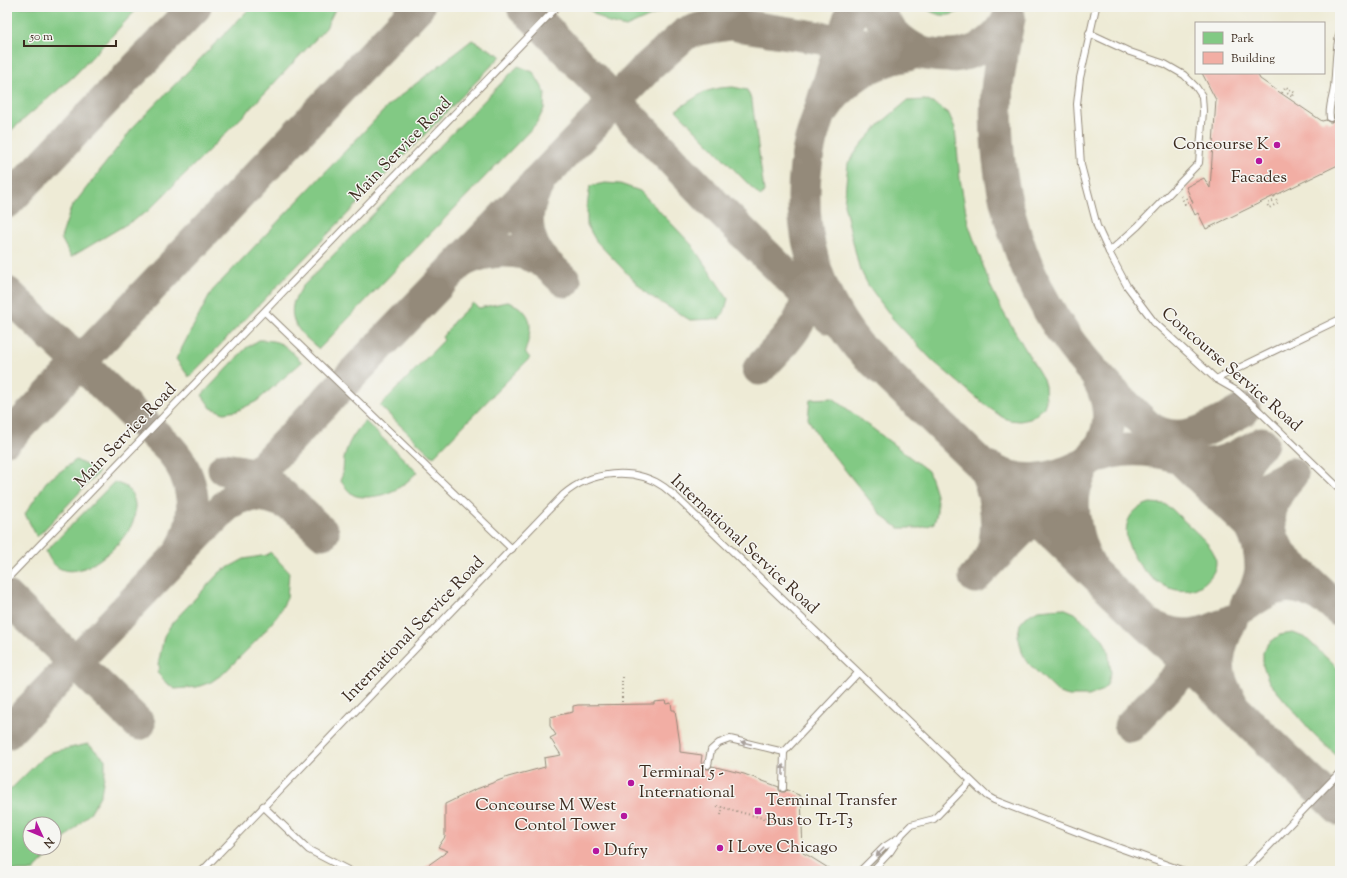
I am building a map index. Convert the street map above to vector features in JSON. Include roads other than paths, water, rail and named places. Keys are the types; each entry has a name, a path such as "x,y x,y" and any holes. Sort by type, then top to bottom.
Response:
{"lane":[{"name":"Main Service Road","path":"7,580 558,7"},
{"name":"Concourse Service Road","path":"1096,7 1080,78 1077,104 1081,165 1097,226 1109,252 1127,286 1154,322 1216,379 1237,391 1253,405 1340,489"},
{"path":"1330,118 1329,111 1334,89 1336,52 1340,31"},
{"path":"1089,33 1130,52 1165,64 1184,75 1196,87 1202,96 1203,111 1199,163 1138,226 1109,252"},
{"path":"266,312 512,549"},
{"path":"1216,379 1340,319"},
{"name":"International Service Road","path":"202,871 571,488 584,481 600,476 621,474 640,476 664,486 987,796 1102,842 1184,871"},
{"path":"783,788 784,752 858,673"},
{"path":"708,765 711,750 719,743 730,739 784,752"},
{"path":"1245,871 1340,772"},
{"path":"860,871 884,847 902,834 911,825 934,819 971,781"},
{"path":"264,806 309,850 350,871"},
{"path":"872,871 890,852 902,834"}],"place":[{"name":"Concourse K","path":"1277,145"},
{"name":"Facades","path":"1259,161"},
{"name":"Terminal 5 - International","path":"631,783"},
{"name":"Terminal Transfer Bus to T1-T3","path":"758,811"},
{"name":"Concourse M West Contol Tower","path":"624,816"},
{"name":"I Love Chicago","path":"720,848"},
{"name":"Dufry","path":"596,851"}]}
